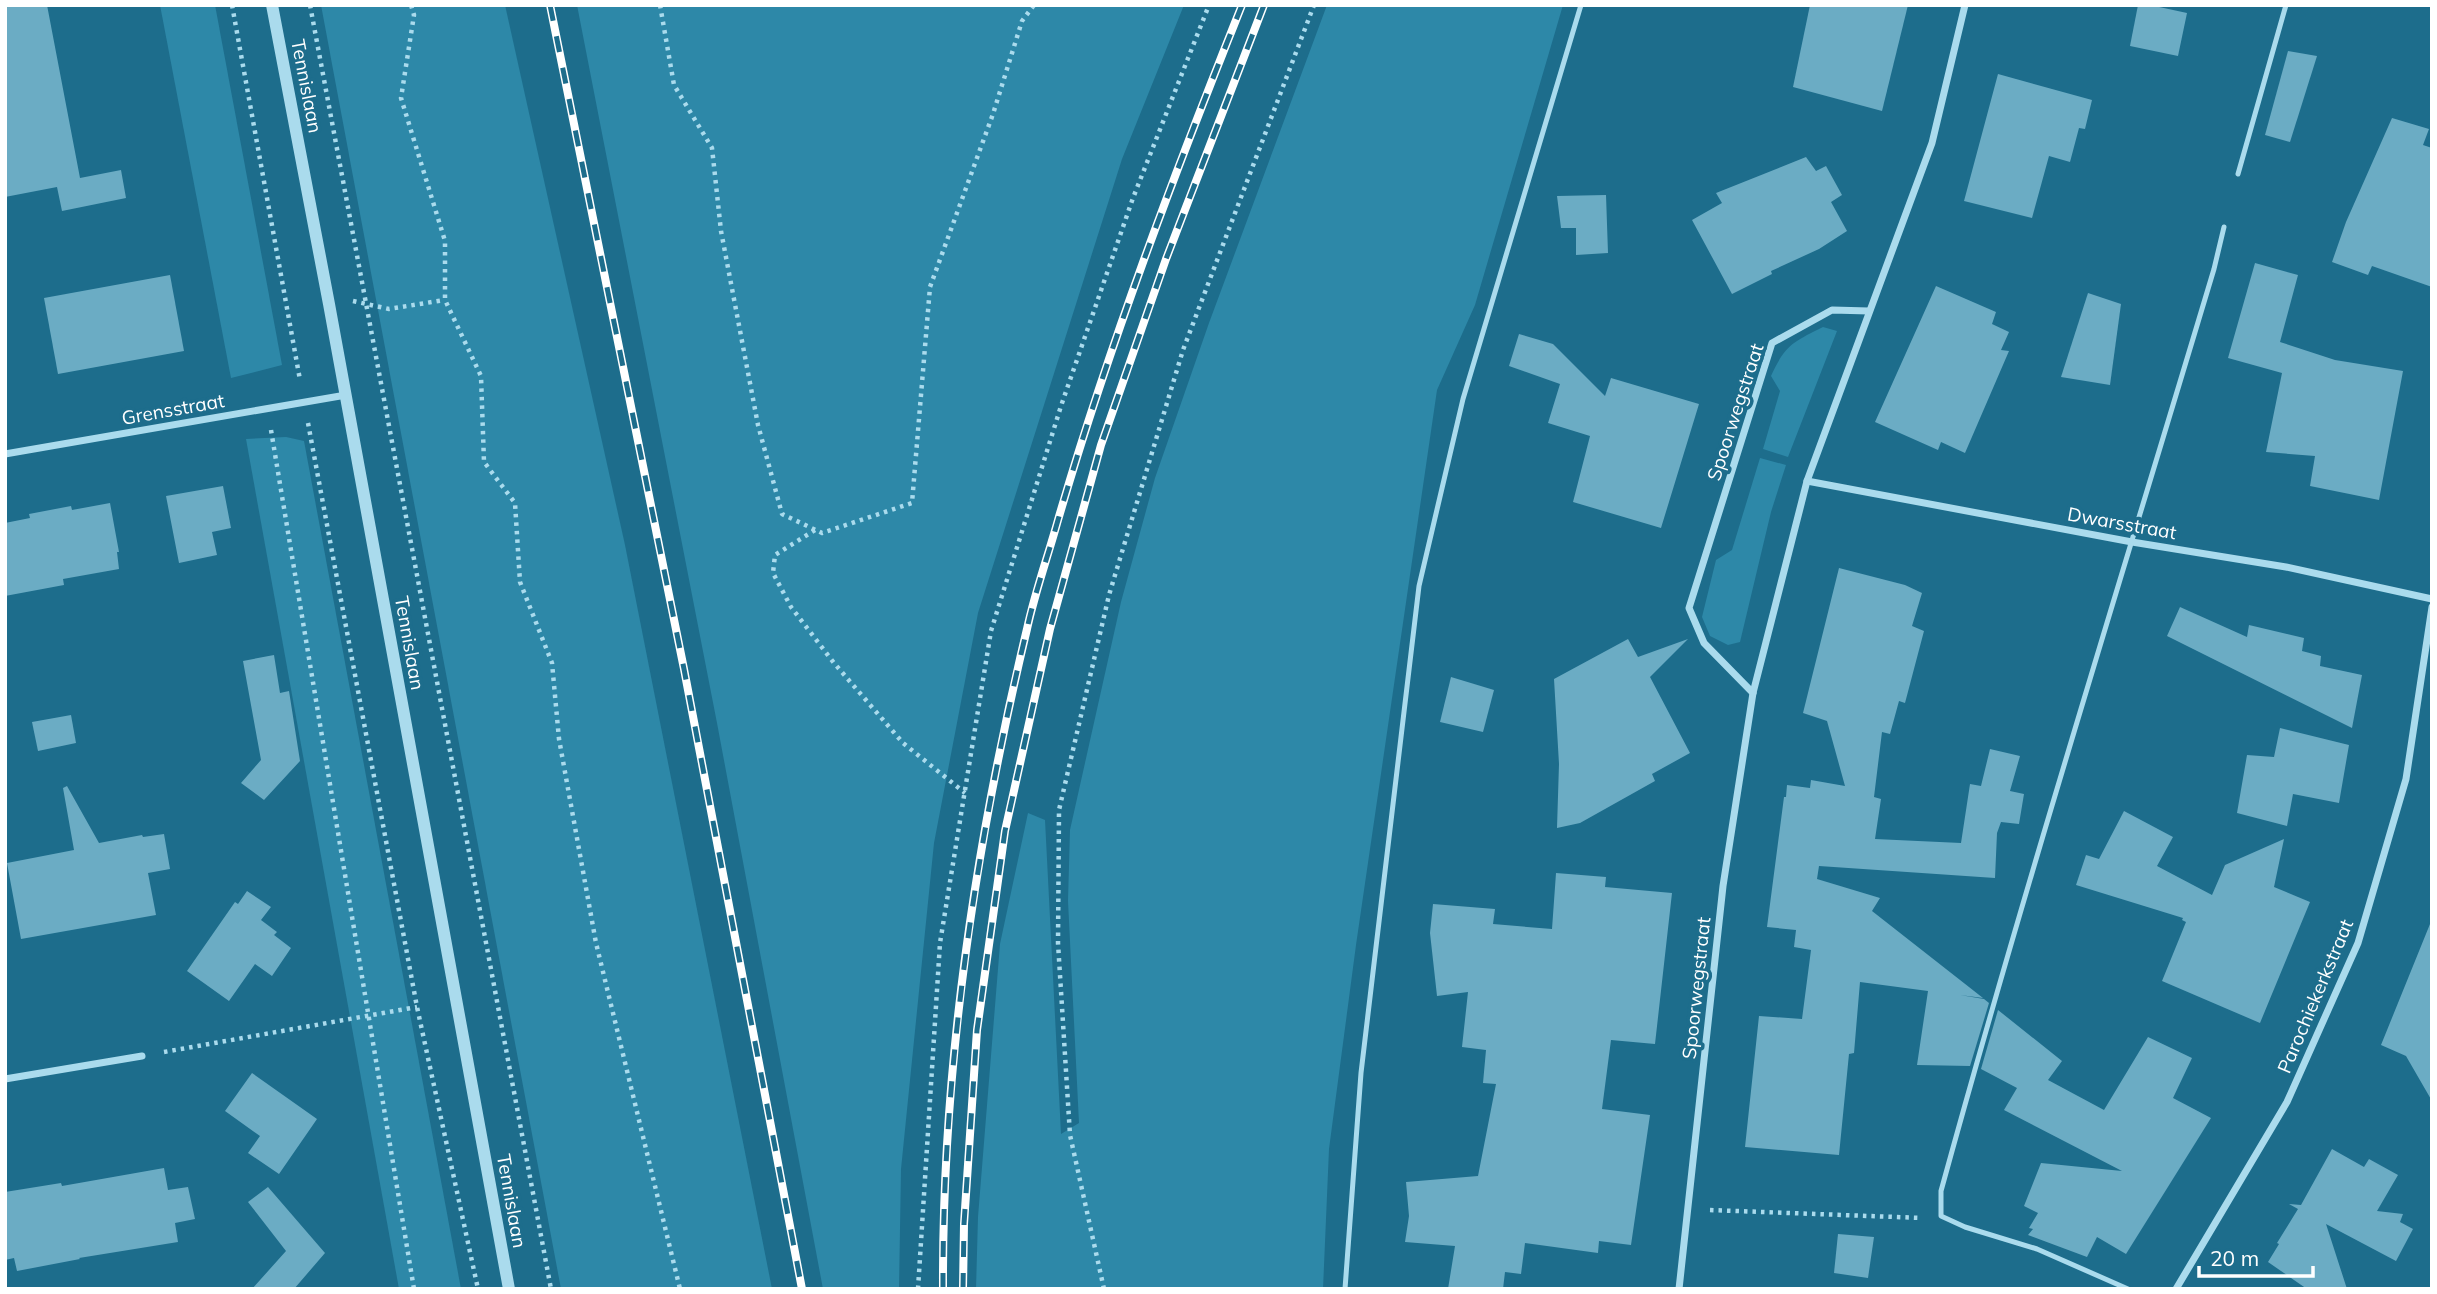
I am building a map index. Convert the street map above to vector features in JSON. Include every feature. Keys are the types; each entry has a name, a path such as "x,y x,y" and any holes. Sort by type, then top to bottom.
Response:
{"street":[{"name":"Tennislaan","path":"272,5 509,1289"},
{"name":"Spoorwegstraat","path":"1678,1289 1723,886 1753,693 1807,481 1932,144 1965,5"},
{"name":"Spoorwegstraat","path":"1753,693 1704,643 1689,608 1772,343 1832,310 1869,311"},
{"name":"Grensstraat","path":"5,454 346,395"},
{"name":"Dwarsstraat","path":"1807,481 2287,568 2432,599"},
{"name":"Parochiekerkstraat","path":"2176,1289 2287,1102 2358,943 2406,779 2432,607"},
{"path":"5,1079 142,1056"}],"lane":[{"path":"1345,1289 1360,1073 1419,586 1463,399 1581,5"},
{"path":"2238,174 2286,5"},
{"path":"2128,1289 2037,1249 1965,1227 1941,1216 1941,1191 2038,849 2214,270 2224,227"}],"path":[{"path":"232,5 297,358"},
{"path":"310,5 551,1289"},
{"path":"411,5 414,15 401,98 444,241 444,300 481,376 484,462 515,503 520,582 552,663 559,739 596,943 680,1289"},
{"path":"660,5 674,85 712,148 721,231 758,425 782,514 822,533 912,503 930,287 993,114 1022,22 1034,5"},
{"path":"918,1289 940,943 990,631 1061,406 1128,211 1209,5"},
{"path":"1104,1289 1070,1135 1058,943 1059,810 1109,595 1183,350 1314,5"},
{"path":"349,300 389,309 444,300"},
{"path":"268,408 414,1289"},
{"path":"311,439 417,1007 478,1289"},
{"path":"816,530 775,555 773,573 791,607 834,663 903,743 965,793"},
{"path":"142,1056 417,1007"},
{"path":"1709,1209 1909,1218 1941,1216"}],"shaded area":[{"path":"160,5 215,5 282,365 231,378"},
{"path":"321,5 505,5 625,545 772,1289 561,1289"},
{"path":"577,5 1184,5 1122,159 978,613 934,843 901,1169 899,1289 823,1289 717,723"},
{"path":"1327,5 1563,5 1475,305 1437,390 1329,1149 1323,1289 976,1289 978,1217 1000,944 1028,813 1045,820 1061,1134 1079,1123 1068,901 1070,830 1121,602 1155,478 1209,323"},
{"path":"1823,327 1837,331 1788,457 1763,449 1780,391 1771,376 1781,357 1791,346"},
{"path":"286,437 304,441 461,1289 399,1289 246,439"},
{"path":"1760,458 1786,465 1771,512 1740,642 1728,645 1710,636 1702,617 1716,560 1732,550"}],"building":[{"path":"5,5 47,5 80,178 121,170 126,198 62,211 57,187 5,197"},
{"path":"1810,5 1908,5 1882,111 1793,87"},
{"path":"2138,5 2187,13 2178,56 2130,46"},
{"path":"2288,51 2317,56 2290,142 2265,135"},
{"path":"1998,74 2092,100 2085,129 2079,128 2070,162 2049,156 2032,218 1964,201"},
{"path":"2392,118 2429,129 2423,145 2432,148 2432,287 2372,266 2368,275 2332,262 2346,222"},
{"path":"1806,157 1816,171 1826,166 1842,195 1831,202 1847,231 1819,249 1771,271 1772,274 1732,294 1692,220 1722,203 1716,193"},
{"path":"1606,195 1608,253 1576,255 1576,228 1561,228 1557,196"},
{"path":"2255,263 2298,275 2280,342 2335,360 2403,371 2379,500 2310,486 2315,456 2266,452 2282,373 2228,358"},
{"path":"170,275 184,351 58,374 44,298"},
{"path":"1936,286 1996,312 1992,324 2009,332 2001,350 2009,351 1965,453 1941,442 1938,450 1875,422"},
{"path":"2088,293 2121,304 2110,385 2061,377"},
{"path":"1519,334 1553,344 1605,396 1611,378 1699,404 1661,528 1573,502 1590,436 1548,423 1560,384 1509,366"},
{"path":"223,486 231,528 212,532 217,555 179,563 166,496"},
{"path":"110,503 119,552 119,569 63,579 64,585 5,596 5,523 30,518 29,514 71,506 72,510"},
{"path":"1839,568 1905,585 1922,593 1912,626 1924,631 1905,703 1899,701 1890,734 1882,732 1874,797 1881,799 1875,839 1961,843 1970,784 1981,786 1990,749 2020,756 2010,791 2024,794 2019,824 2001,822 1997,833 1995,878 1819,866 1817,879 1880,898 1872,911 1983,998 1960,995 1984,999 1989,1003 1970,1066 1917,1065 1928,991 1860,982 1854,1053 1849,1054 1839,1155 1745,1147 1759,1016 1802,1019 1811,950 1794,947 1796,930 1767,927 1787,785 1810,788 1811,780 1845,786 1827,721 1803,713"},
{"path":"2180,607 2247,637 2249,625 2304,638 2302,651 2321,656 2320,666 2362,675 2352,728 2167,636"},
{"path":"1628,639 1638,657 1688,639 1650,677 1690,753 1652,774 1655,781 1580,823 1557,828 1559,764 1554,679"},
{"path":"274,655 280,693 289,691 300,761 264,800 241,783 261,760 243,661"},
{"path":"1451,677 1494,690 1483,732 1440,722"},
{"path":"71,715 76,743 38,751 32,722"},
{"path":"2280,728 2349,745 2339,803 2293,794 2287,826 2237,813 2247,755 2274,757"},
{"path":"67,786 99,843 164,834 170,869 148,873 156,915 21,939 7,863 74,850 63,788"},
{"path":"2124,811 2173,837 2157,866 2212,895 2225,865 2284,839 2274,887 2310,902 2260,1023 2162,981 2186,922 2183,918 2076,885 2086,855 2099,859"},
{"path":"1556,873 1606,877 1605,887 1672,893 1655,1044 1611,1040 1602,1109 1650,1115 1631,1245 1599,1241 1598,1253 1525,1243 1521,1274 1505,1272 1503,1289 1448,1289 1455,1246 1405,1242 1409,1216 1406,1182 1478,1176 1496,1084 1483,1083 1486,1050 1462,1047 1468,992 1437,996 1430,933 1433,904 1495,909 1493,924 1552,929"},
{"path":"247,891 271,907 261,920 277,932 274,935 291,948 272,976 255,964 229,1001 187,971 235,902 238,904"},
{"path":"2430,924 2432,1101 2406,1056 2381,1045"},
{"path":"1998,1010 2062,1061 2048,1080 2104,1110 2148,1037 2192,1058 2173,1098 2211,1118 2126,1254 2097,1237 2087,1257 2028,1235 2038,1213 2024,1206 2041,1163 2122,1171 2004,1110 2017,1088 1981,1069"},
{"path":"252,1073 317,1119 279,1174 248,1153 260,1136 225,1111"},
{"path":"2332,1149 2364,1167 2369,1159 2398,1175 2377,1211 2403,1214 2400,1222 2413,1229 2396,1261 2326,1224 2347,1289 2307,1289 2268,1262 2298,1209 2289,1204 2301,1205"},
{"path":"164,1168 168,1190 188,1187 195,1219 175,1223 178,1242 17,1271 14,1258 5,1260 5,1192 61,1183 62,1186"},
{"path":"268,1187 325,1253 294,1289 252,1289 286,1251 248,1202"},
{"path":"1838,1234 1874,1237 1868,1278 1834,1273"}],"railway":[{"path":"550,5 684,669 802,1289"},
{"path":"943,1289 949,1123 966,956 992,791 1030,615 1078,455 1121,325 1167,197 1242,5"},
{"path":"963,1289 964,1224 977,1030 1005,831 1050,629 1101,445 1166,259 1264,5"}]}
